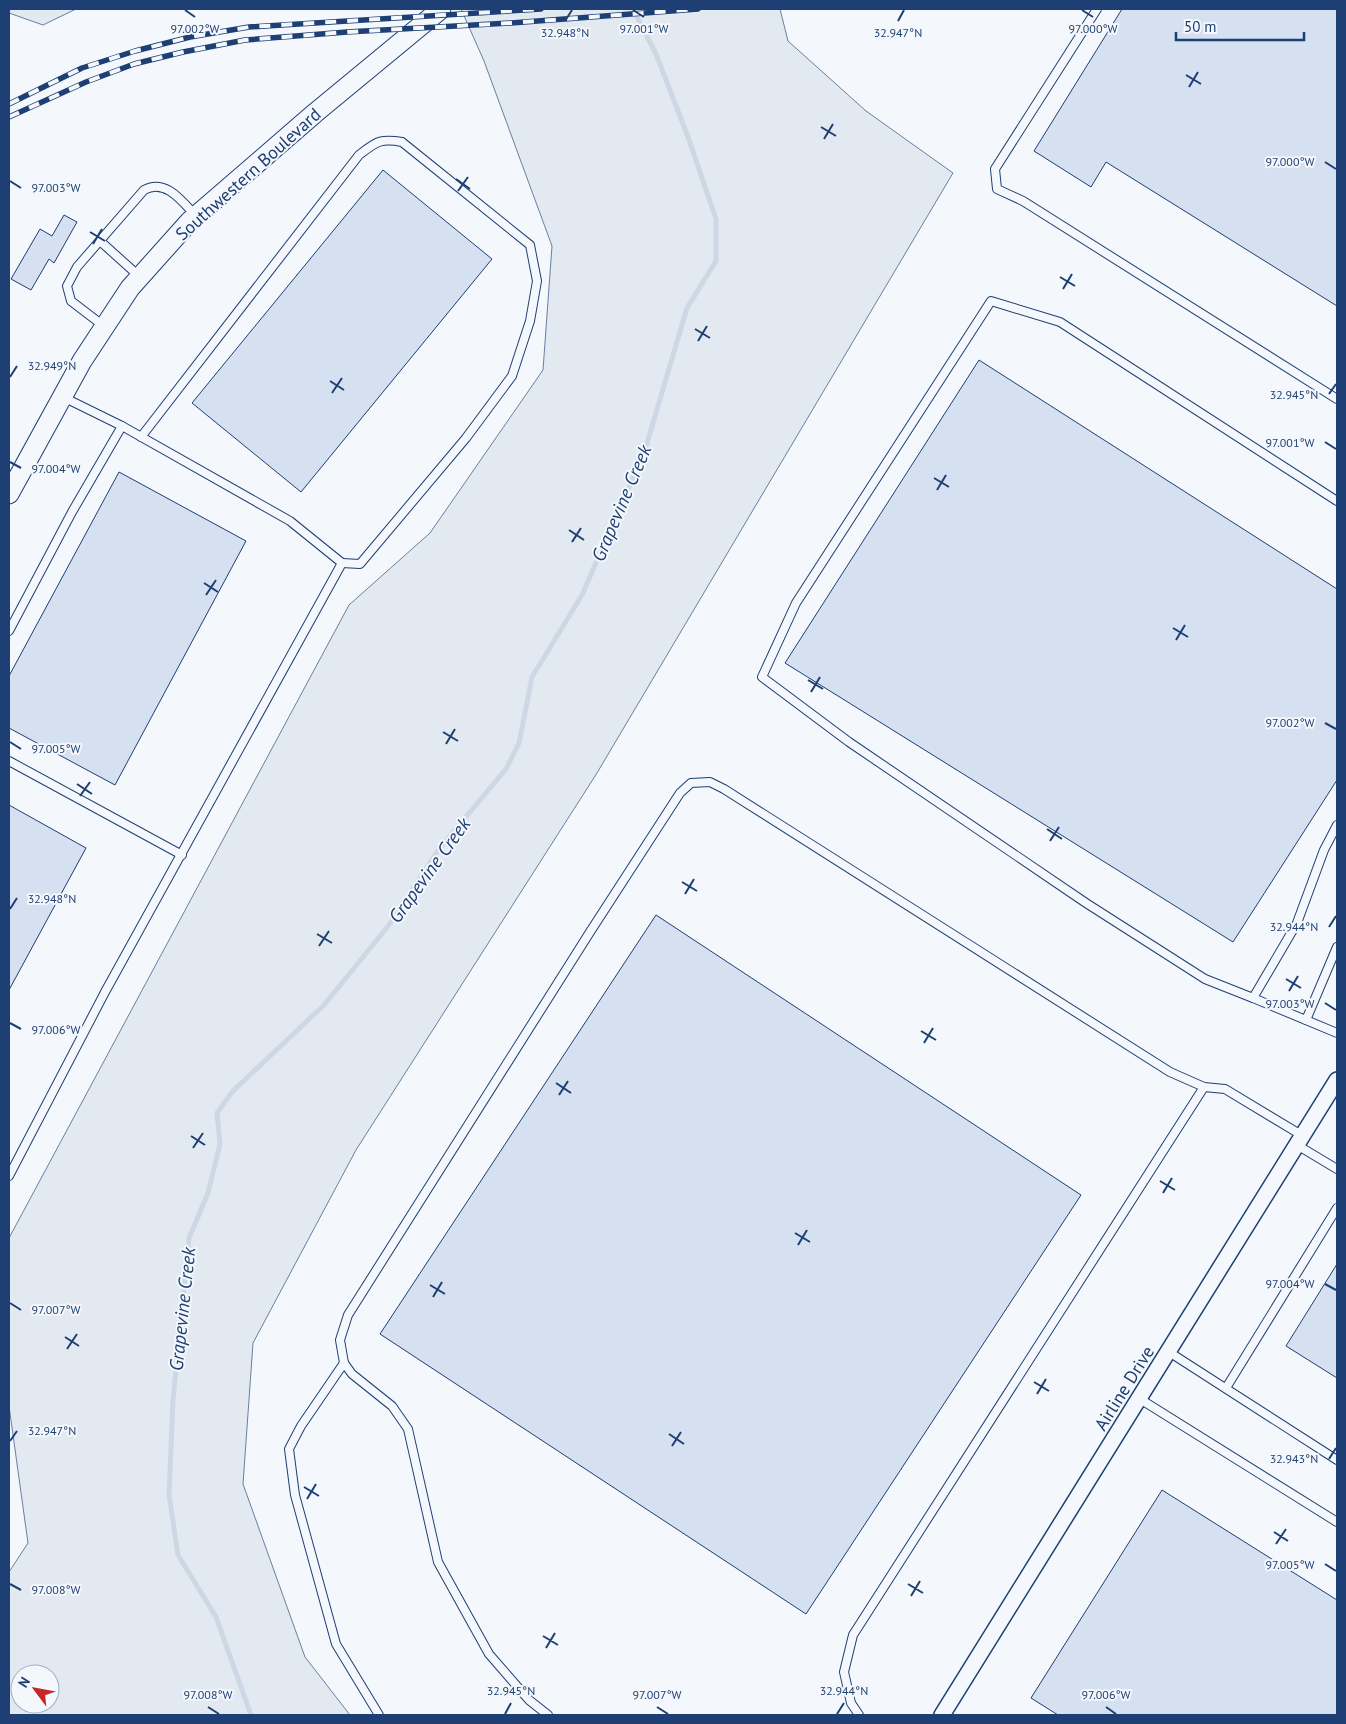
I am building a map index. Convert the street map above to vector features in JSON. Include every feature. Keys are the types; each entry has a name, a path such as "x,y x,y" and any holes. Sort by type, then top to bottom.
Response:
{"street":[{"name":"Southwestern Boulevard","path":"9,494 82,362 130,288 196,216 315,113 441,9"},
{"name":"Airline Drive","path":"947,1713 1336,1083"}],"lane":[{"path":"1097,9 994,170 997,189 1023,200 1337,399"},
{"path":"62,397 122,426 141,437 290,520 342,563 360,564 466,438 512,376 530,321 537,281 530,245 402,142 387,139 376,142 359,155 141,437"},
{"path":"104,327 70,301 67,286 77,267 144,190 151,186 169,189 196,216"},
{"path":"100,241 140,278"},
{"path":"1337,501 1060,322 991,301 796,603 762,677 849,742 1086,903 1205,979 1337,1033"},
{"path":"9,631 72,512 122,426"},
{"path":"9,1176 105,992 342,563"},
{"path":"9,761 182,855"},
{"path":"548,1715 529,1700 489,1654 438,1562 408,1429 392,1406 352,1374 344,1363 340,1340 348,1315 590,932 680,793 691,783 710,782 724,789 1170,1072 1204,1088 1225,1089 1300,1140 1337,1169"},
{"path":"1253,998 1297,923 1324,850 1337,825"},
{"path":"1306,1020 1337,947"},
{"path":"859,1715 850,1703 844,1672 853,1635 1204,1088"},
{"path":"1226,1388 1337,1208"},
{"path":"1169,1352 1337,1460"},
{"path":"344,1363 301,1426 289,1449 295,1495 336,1644 379,1715"},
{"path":"1140,1399 1337,1522"}],"shaded area":[{"path":"9,9 76,9 43,25 9,13"},
{"path":"461,9 780,9 788,41 866,111 953,173 597,773 356,1150 253,1343 243,1484 305,1657 350,1715 9,1715 9,1572 28,1543 9,1406 9,1238 349,605 430,533 543,370 552,246 484,61"}],"building":[{"path":"1122,9 1337,9 1337,306 1106,162 1091,187 1034,151"},
{"path":"383,170 492,259 301,492 192,403"},
{"path":"64,215 77,222 54,263 49,259 31,290 11,279 40,229 52,236"},
{"path":"979,360 1337,589 1337,780 1233,942 785,663"},
{"path":"119,472 246,541 115,785 9,728 9,676"},
{"path":"9,805 86,848 9,990"},
{"path":"656,915 1081,1195 806,1614 380,1334"},
{"path":"1337,1264 1337,1378 1286,1346"},
{"path":"1162,1490 1337,1600 1337,1715 1058,1715 1031,1698"}],"waterway":[{"name":"Grapevine Creek","path":"251,1715 216,1617 178,1555 169,1494 173,1400 189,1238 208,1193 220,1144 217,1113 232,1092 324,1005 389,925 439,849 506,769 519,743 532,677 582,595 645,450 687,308 716,261 716,219 688,137 656,54 633,9"}],"railway":[{"path":"9,104 82,68 135,51 190,37 249,27 541,9"},
{"path":"9,117 86,82 134,64 245,40 698,9"}]}
